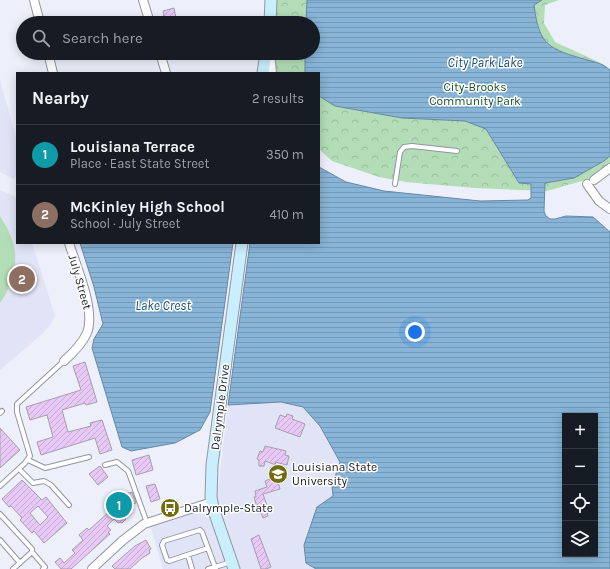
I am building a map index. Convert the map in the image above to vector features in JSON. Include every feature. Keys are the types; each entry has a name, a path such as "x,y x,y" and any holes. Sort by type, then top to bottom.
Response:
{"street":[{"path":"34,0 38,16"},
{"path":"143,0 148,16"},
{"path":"270,16 271,0"},
{"path":"50,60 53,72"},
{"path":"162,60 166,72"},
{"path":"263,72 265,60"},
{"path":"271,60 272,72"},
{"path":"610,168 591,182 599,201 610,209"},
{"name":"July Street","path":"64,361 80,345 87,332 90,320 88,304 69,244"},
{"name":"Dalrymple Drive","path":"232,565 212,502 211,485 213,459 242,244"},
{"path":"96,568 122,541 139,527 212,502"}],"lane":[{"path":"395,184 400,152 404,147 412,146 457,151"},
{"path":"0,486 28,460 29,452 16,405 64,361"},
{"path":"28,460 45,468 90,457"},
{"path":"105,465 117,462 128,471 147,523"},
{"path":"19,469 33,483 44,481 51,485 69,504"},
{"path":"0,514 32,549 32,552 46,568"},
{"path":"208,548 169,561 167,560 163,543 200,530 202,532 208,548 215,568"},
{"path":"0,540 20,563"},
{"path":"13,569 32,552"},
{"path":"188,555 192,569"},
{"path":"208,569 232,565"}],"shaded area":[{"path":"0,80 16,137 16,175 14,179 0,172"},
{"path":"0,190 16,198 16,244 32,244 55,316 51,324 42,334 0,370"},
{"name":"Louisiana State University","path":"281,402 303,407 320,426 340,462 332,486 333,496 317,508 306,563 316,569 163,569 150,525 201,509 217,499 228,405"}],"green space":[{"name":"City Park Lake","path":"270,0 559,0 545,5 544,23 555,42 603,64 610,70 610,163 589,179 547,191 475,188 406,182 379,177 332,161 320,150 320,72 273,72 271,60 320,60 320,16 269,16"},
{"path":"0,216 12,238 15,265 12,279 0,303"}],"water":[{"path":"307,0 542,0 534,5 539,30 548,44 564,53 605,66 610,70 610,156 574,178 545,183 544,211 546,216 550,219 566,216 593,217 610,232 610,569 316,569 306,563 304,545 317,507 333,496 332,486 340,462 320,426 303,407 281,402 228,405 250,244 320,244 320,168 346,182 384,191 480,201 528,200 531,198 531,184 519,183 486,129 465,121 402,118 335,106 320,97 320,72 305,72 305,60 320,60 320,16 306,16"},
{"name":"Lake Crest","path":"80,244 233,244 210,412 200,430 175,443 131,451 122,447 92,348 94,339 103,324 94,287"}],"building":[{"path":"174,8 176,16 164,16 163,11"},
{"path":"85,362 97,402 86,405 85,403 62,410 68,432 91,426 90,423 102,420 112,450 100,454 95,438 41,455 37,442 53,437 47,415 30,420 26,407 81,390 73,366"},
{"path":"287,414 293,416 292,419 305,424 300,437 275,428 280,415 286,417"},
{"path":"0,428 20,450 0,468"},
{"path":"265,446 286,451 285,455 289,456 287,465 275,462 276,465 265,461 264,466 259,466 259,460 257,459 260,451 263,452"},
{"path":"149,455 153,470 136,475 132,460"},
{"path":"100,466 108,477 98,485 89,474"},
{"path":"280,475 282,481 278,482 280,489 263,494 269,511 267,511 268,516 263,518 261,513 259,514 254,497 256,497 255,491 267,487 265,481"},
{"path":"22,480 42,500 46,497 67,523 44,543 34,531 32,533 20,520 22,518 2,499","holes":["38,506 48,517 40,525 30,513"]},
{"path":"155,484 160,499 151,502 146,486"},
{"path":"132,492 136,503 130,505 132,509 120,513 126,519 122,523 118,523 114,519 107,526 111,530 108,532 110,534 71,569 61,569 55,562 60,558 64,563 75,553 72,550 83,540 79,535 87,528 89,530 120,502 118,496"},
{"path":"259,535 271,567 266,569 261,569 251,539"},
{"path":"146,540 151,549 149,550 150,553 130,569 115,569 112,566 135,546"}],"place":[{"name":"McKinley High School","path":"22,279"},
{"name":"Louisiana State University","path":"278,474"},
{"name":"Louisiana Terrace","path":"119,505"},
{"name":"Dalrymple-State","path":"170,508"}],"park label":[{"name":"City-Brooks Community Park","path":"475,94"}]}
